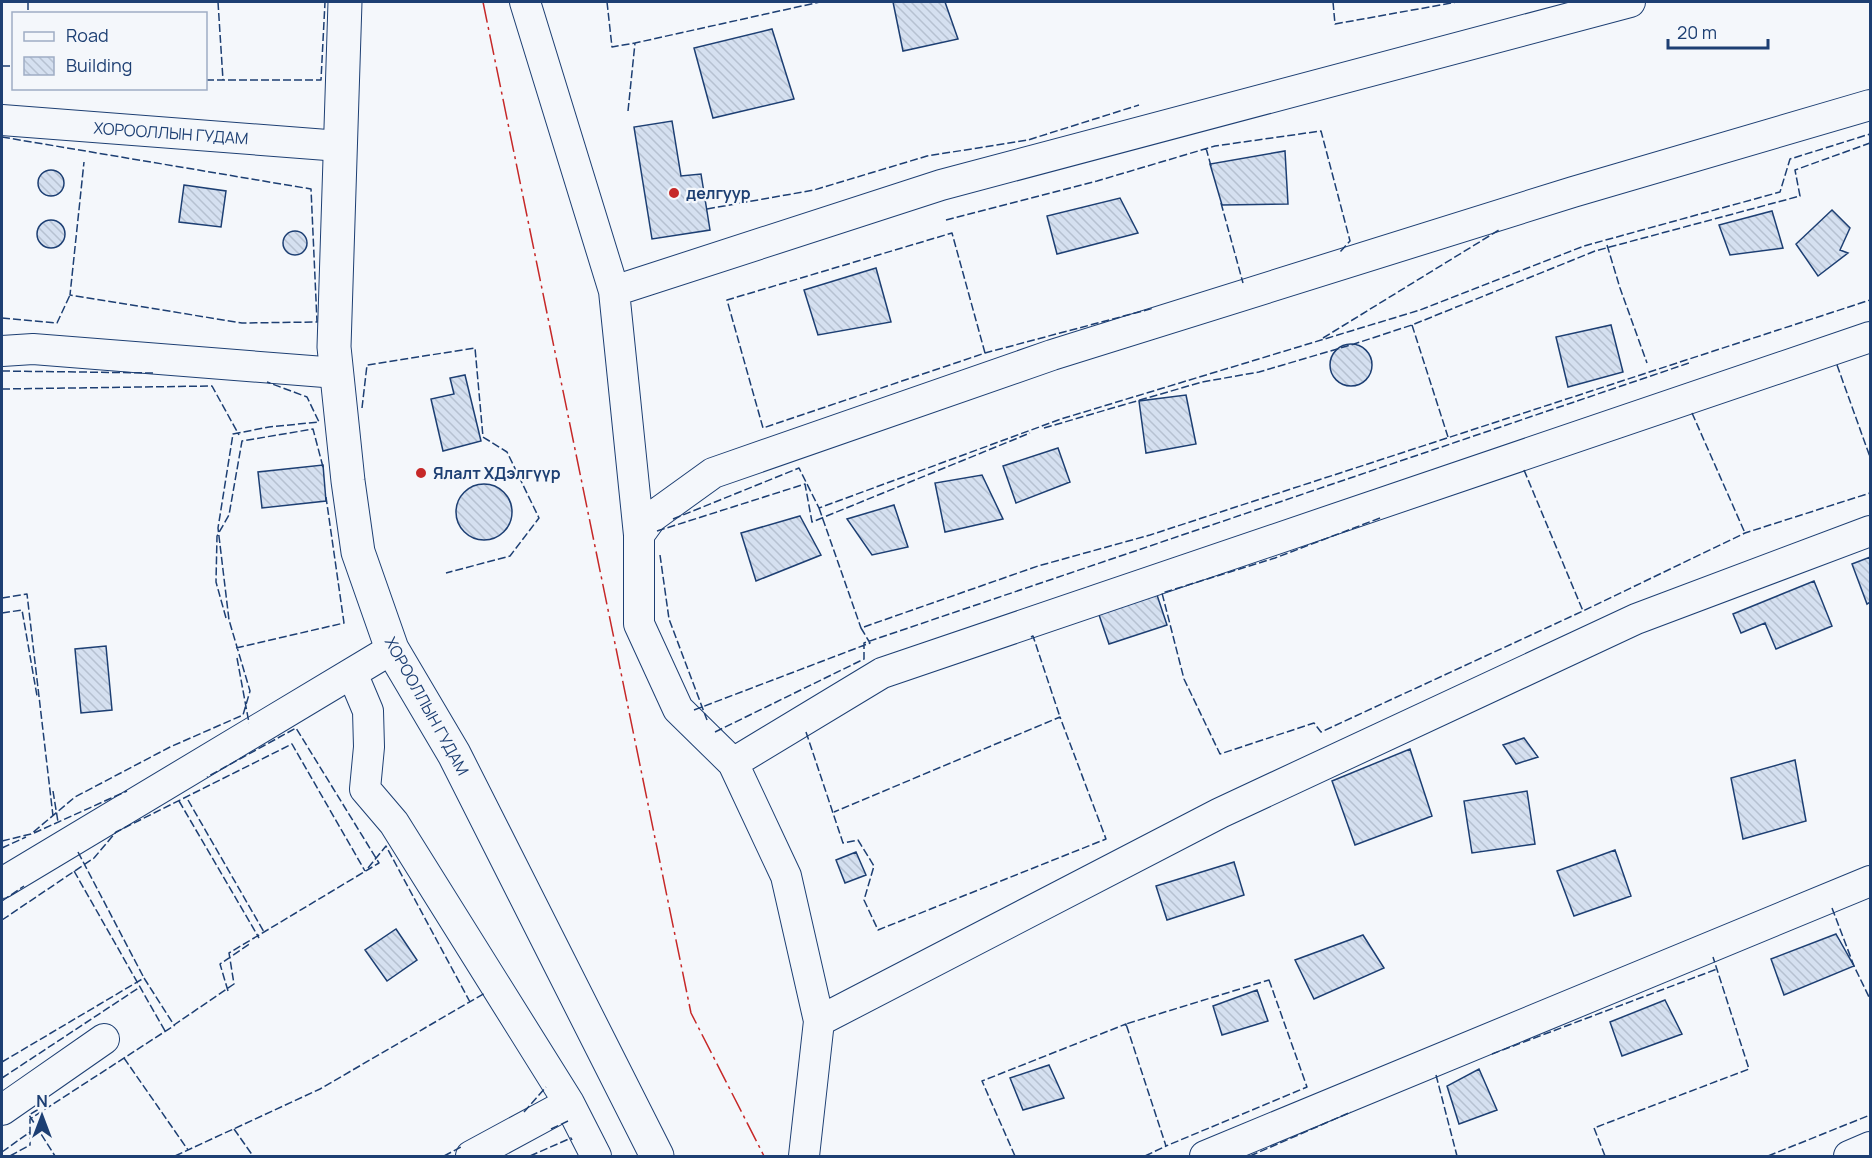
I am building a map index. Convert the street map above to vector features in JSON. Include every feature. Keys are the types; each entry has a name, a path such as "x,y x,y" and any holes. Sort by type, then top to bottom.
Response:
{"main road":[{"name":"ХОРООЛЛЫН ГУДАМ","path":"345,2 334,347 358,552 392,649 454,754 657,1156"}],"street":[{"path":"525,2 614,291 639,535 639,624 678,709 733,763 786,876 819,1021 804,1156"},
{"path":"614,291 941,185 1630,2"},
{"path":"639,535 652,517 713,473 1074,348 1573,192 1870,105"},
{"name":"ХОРООЛЛЫН ГУДАМ","path":"2,120 340,146"},
{"path":"733,763 882,673 1870,337"},
{"path":"2,351 33,349 337,373"},
{"path":"819,1021 1220,813 1614,628 1870,531"},
{"path":"2,883 392,649"},
{"path":"351,673 368,711 369,747 365,789 394,823 569,1103 596,1156"},
{"path":"1205,1156 1870,881"},
{"path":"2,1110 104,1039"},
{"path":"471,1156 569,1103"},
{"path":"1849,1156 1870,1147"}],"building":[{"path":"893,2 945,2 958,39 903,51"},
{"path":"772,29 794,99 713,118 694,48"},
{"name":"делгуур","path":"672,121 681,176 701,174 710,230 652,239 634,127"},
{"path":"1285,151 1288,204 1222,205 1210,164"},
{"path":"51,170 60,174 64,183 60,192 51,196 42,192 38,183 42,174"},
{"path":"184,185 226,191 221,227 179,222"},
{"path":"1120,198 1138,233 1057,254 1047,216"},
{"path":"1832,210 1850,228 1840,250 1848,253 1818,276 1796,244"},
{"path":"1772,211 1783,248 1730,255 1719,225"},
{"path":"51,220 61,224 65,234 61,244 51,248 41,244 37,234 41,224"},
{"path":"295,231 303,235 307,243 303,251 295,255 287,251 283,243 287,235"},
{"path":"876,268 891,322 818,335 804,290"},
{"path":"1611,325 1623,372 1568,387 1556,337"},
{"path":"1351,344 1366,350 1372,365 1366,380 1351,386 1336,380 1330,365 1336,350"},
{"path":"465,375 481,441 443,451 431,399 454,394 450,378"},
{"path":"1186,395 1196,444 1146,453 1139,401"},
{"path":"1058,448 1070,482 1016,503 1003,466"},
{"path":"323,465 326,501 262,508 258,472"},
{"path":"982,475 1003,519 945,532 935,483"},
{"path":"484,484 504,492 512,512 504,532 484,540 464,532 456,512 464,492"},
{"path":"894,505 908,547 872,555 847,519"},
{"path":"800,516 821,555 756,581 741,533"},
{"path":"1870,557 1870,602 1867,604 1852,564"},
{"path":"1814,581 1832,626 1776,649 1765,623 1741,633 1733,614"},
{"path":"1155,589 1167,625 1109,644 1097,609"},
{"path":"106,646 112,710 81,713 75,649"},
{"path":"1524,738 1538,757 1516,764 1503,745"},
{"path":"1410,749 1432,816 1355,845 1332,781"},
{"path":"1795,760 1806,821 1743,839 1731,778"},
{"path":"1527,791 1535,844 1472,853 1464,801"},
{"path":"1615,850 1631,896 1574,916 1557,871"},
{"path":"856,852 866,875 845,883 836,860"},
{"path":"1234,862 1244,895 1167,920 1156,886"},
{"path":"396,929 417,960 387,981 365,950"},
{"path":"1836,934 1854,966 1784,995 1771,959"},
{"path":"1363,935 1384,968 1314,999 1295,960"},
{"path":"1257,990 1268,1021 1222,1035 1213,1006"},
{"path":"1665,1000 1682,1034 1622,1056 1610,1022"},
{"path":"1049,1065 1064,1098 1023,1110 1010,1078"},
{"path":"1479,1069 1497,1110 1459,1124 1447,1086"}],"fence":[{"path":"28,2 28,12"},
{"path":"218,2 223,80"},
{"path":"207,80 321,80 325,2"},
{"path":"607,2 612,47 635,43"},
{"path":"628,111 635,43 820,2"},
{"path":"1333,2 1335,24 1457,2"},
{"path":"2,66 12,66"},
{"path":"707,209 814,190 927,156 1028,140 1139,105"},
{"path":"946,220 1097,181 1215,146 1321,131 1350,241 1340,252"},
{"path":"673,519 799,468 819,508 1061,419 1420,310 1584,246 1780,192 1790,159 1870,134"},
{"path":"2,137 311,189 317,322 242,323 70,295 84,162"},
{"path":"1044,428 1202,382 1259,372 1354,344 1412,325 1595,251 1800,196 1795,170 1870,143"},
{"path":"1206,148 1211,166"},
{"path":"1221,203 1243,283"},
{"path":"1323,338 1499,230"},
{"path":"985,353 952,233 727,300 763,428 985,353 1154,308"},
{"path":"1607,245 1647,363"},
{"path":"2,318 57,323 70,295"},
{"path":"694,710 870,643 861,628 1038,566 1150,535 1870,300"},
{"path":"1412,325 1448,437"},
{"path":"362,408 367,365 475,348 483,437 507,452 539,518 510,556 446,573"},
{"path":"715,732 864,659 864,643 1689,363"},
{"path":"1837,365 1870,457"},
{"path":"2,371 154,373"},
{"path":"2,841 31,834 75,797 170,747 243,715 250,691 229,620 218,528 233,434 269,427 319,422 307,397 267,382"},
{"path":"2,389 212,386 239,435"},
{"path":"1692,413 1745,533"},
{"path":"226,618 216,582 217,536 229,515 242,441 313,429 323,467"},
{"path":"657,531 805,484 812,522 1030,433"},
{"path":"1524,470 1583,611"},
{"path":"1380,518 1275,558 1162,593 1184,679 1220,754 1314,723 1321,732 1745,533 1870,493"},
{"path":"236,648 344,623 326,497"},
{"path":"819,508 861,628"},
{"path":"660,555 669,619 707,720"},
{"path":"2,598 27,594 53,816"},
{"path":"2,613 22,610 37,696"},
{"path":"1031,637 1033,636 1060,717"},
{"path":"237,658 249,723"},
{"path":"806,732 843,843 858,840 874,866 864,900 878,930 1106,839 1060,717 834,812"},
{"path":"2,1062 144,978 174,1025 234,984 229,953 379,863 296,728 207,777"},
{"path":"2,920 94,858 116,832 292,744 365,871"},
{"path":"53,791 58,822"},
{"path":"34,833 127,791"},
{"path":"188,800 264,932"},
{"path":"179,801 259,938"},
{"path":"2,848 26,837"},
{"path":"368,868 386,846 470,1002"},
{"path":"78,852 144,978"},
{"path":"74,871 165,1031"},
{"path":"2,901 24,886"},
{"path":"1832,908 1854,966 1870,999"},
{"path":"228,991 220,964 251,943"},
{"path":"1605,1156 1594,1128 1749,1069 1713,957"},
{"path":"1492,1054 1717,969"},
{"path":"1269,980 1307,1087 1166,1146 1126,1024 1269,980"},
{"path":"2,1078 140,987"},
{"path":"175,1156 320,1089 485,993"},
{"path":"1015,1156 982,1081 1126,1024 1126,1026"},
{"path":"10,1156 30,1145 30,1119 175,1025"},
{"path":"124,1058 188,1150"},
{"path":"1436,1075 1457,1156"},
{"path":"524,1112 546,1087"},
{"path":"47,1104 29,1115 55,1156"},
{"path":"1250,1156 1351,1112"},
{"path":"1768,1156 1870,1115"},
{"path":"551,1129 568,1121"},
{"path":"234,1129 253,1156"},
{"path":"2,1152 30,1132"},
{"path":"530,1156 571,1138 572,1140"},
{"path":"1145,1156 1166,1146"},
{"path":"444,1156 461,1147"}],"power":[{"path":"483,2 691,1013 764,1156"}],"place":[{"name":"делгуур","path":"674,193"},
{"name":"Ялалт ХДэлгүүр","path":"421,473"}]}
